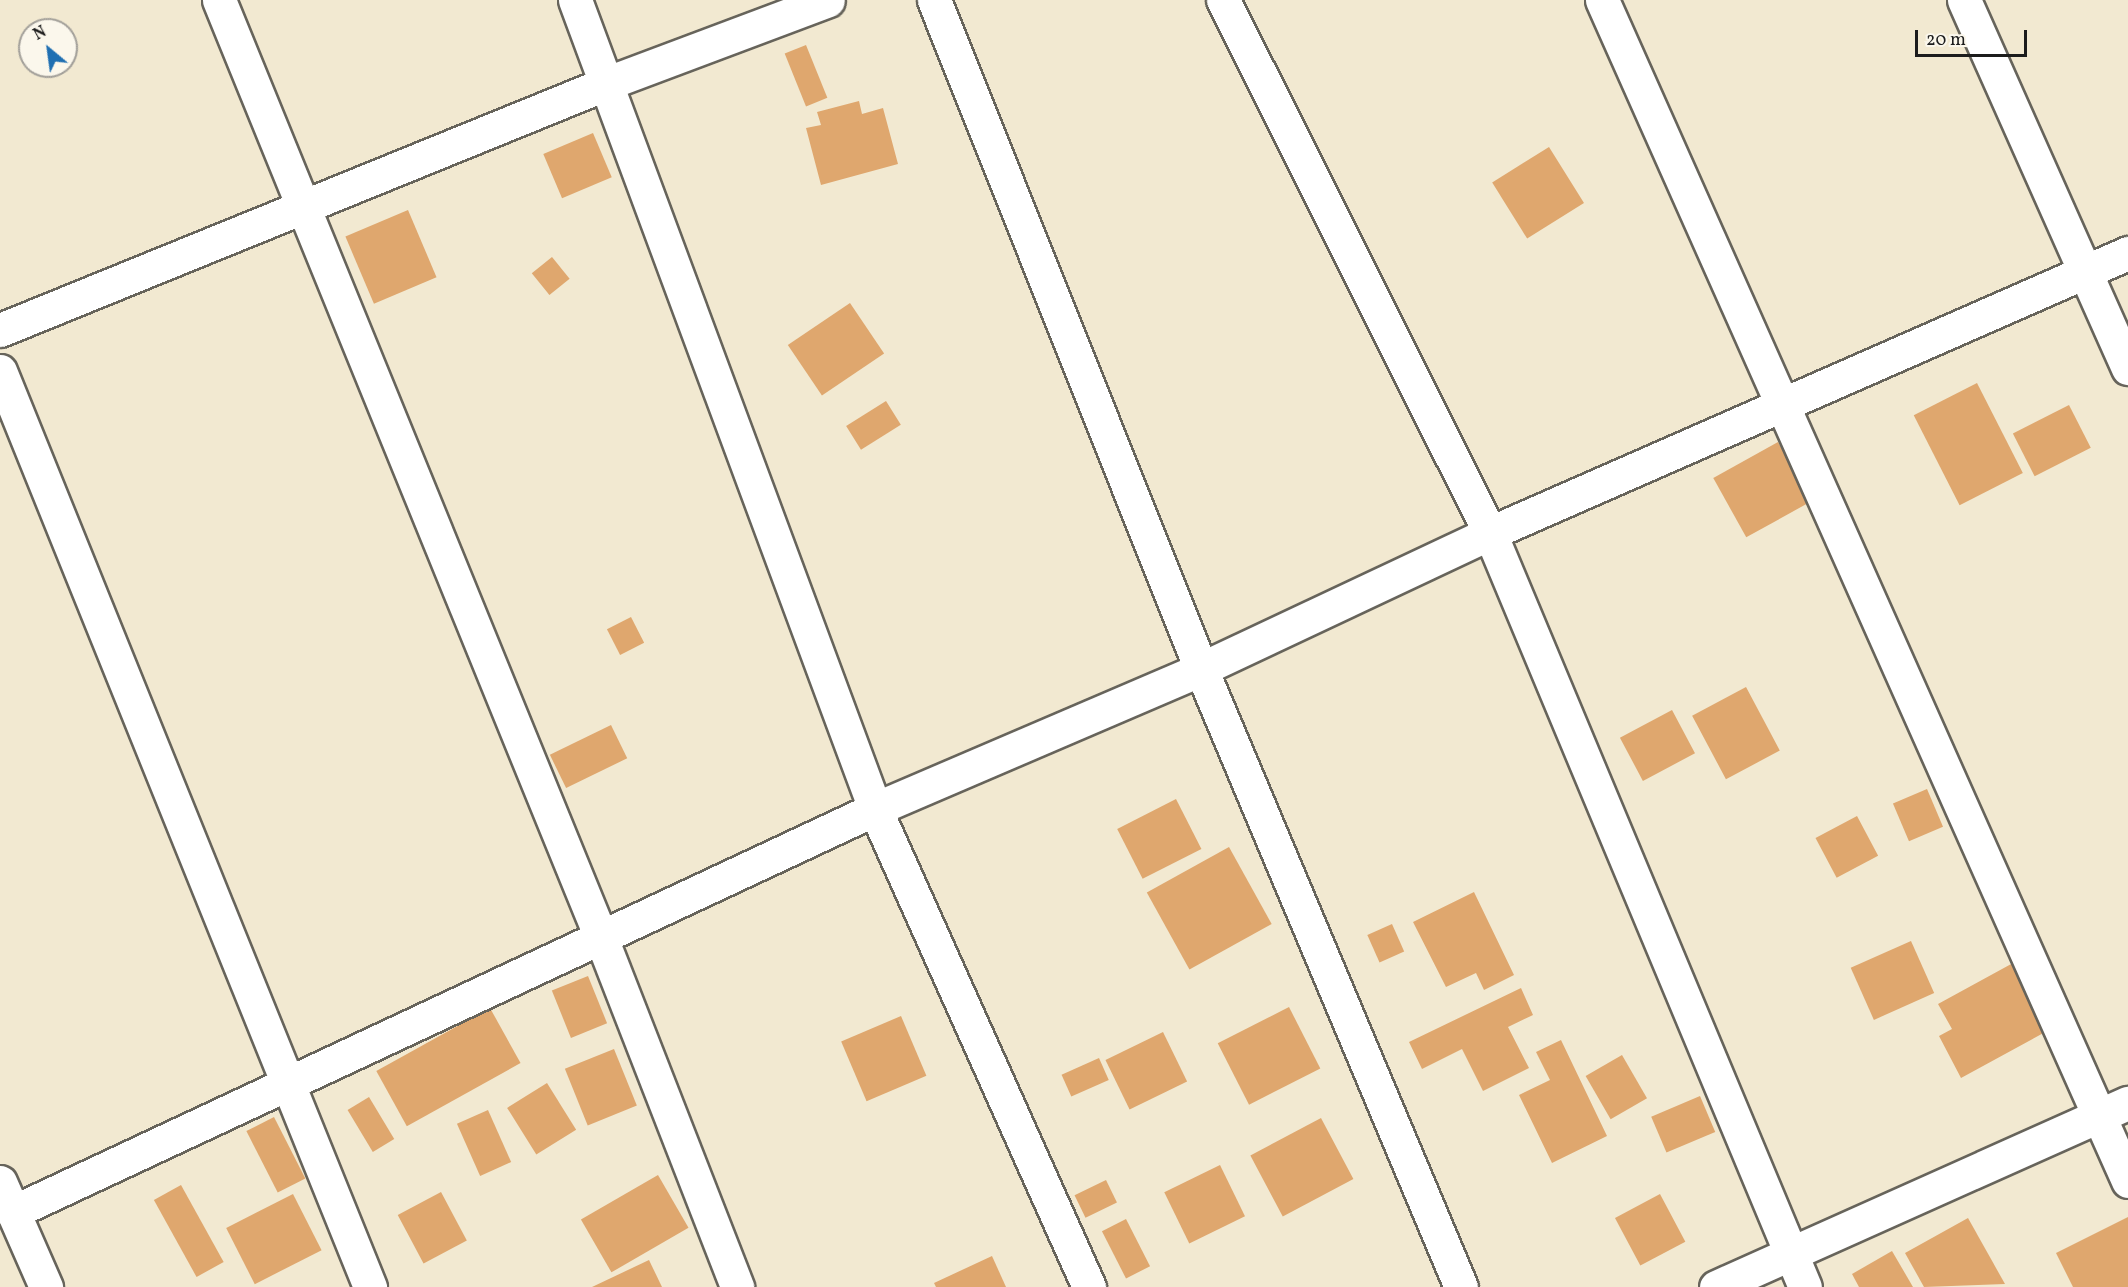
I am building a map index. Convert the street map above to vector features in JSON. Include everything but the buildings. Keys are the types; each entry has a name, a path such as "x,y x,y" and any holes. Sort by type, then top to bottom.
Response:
{"street":[{"path":"219,0 600,935 737,1287"},
{"path":"574,0 875,809 1089,1287"},
{"path":"0,330 605,84 828,0"},
{"path":"934,0 1202,669 1461,1287"},
{"path":"1223,0 1490,533 1805,1287"},
{"path":"1602,0 1784,404 2128,1181"},
{"path":"1964,0 2128,368"},
{"path":"13,1212 600,935 875,809 1202,669 1490,533 2128,253"},
{"path":"0,371 370,1287"},
{"path":"1716,1287 2128,1102"},
{"path":"0,1182 45,1287"}]}
